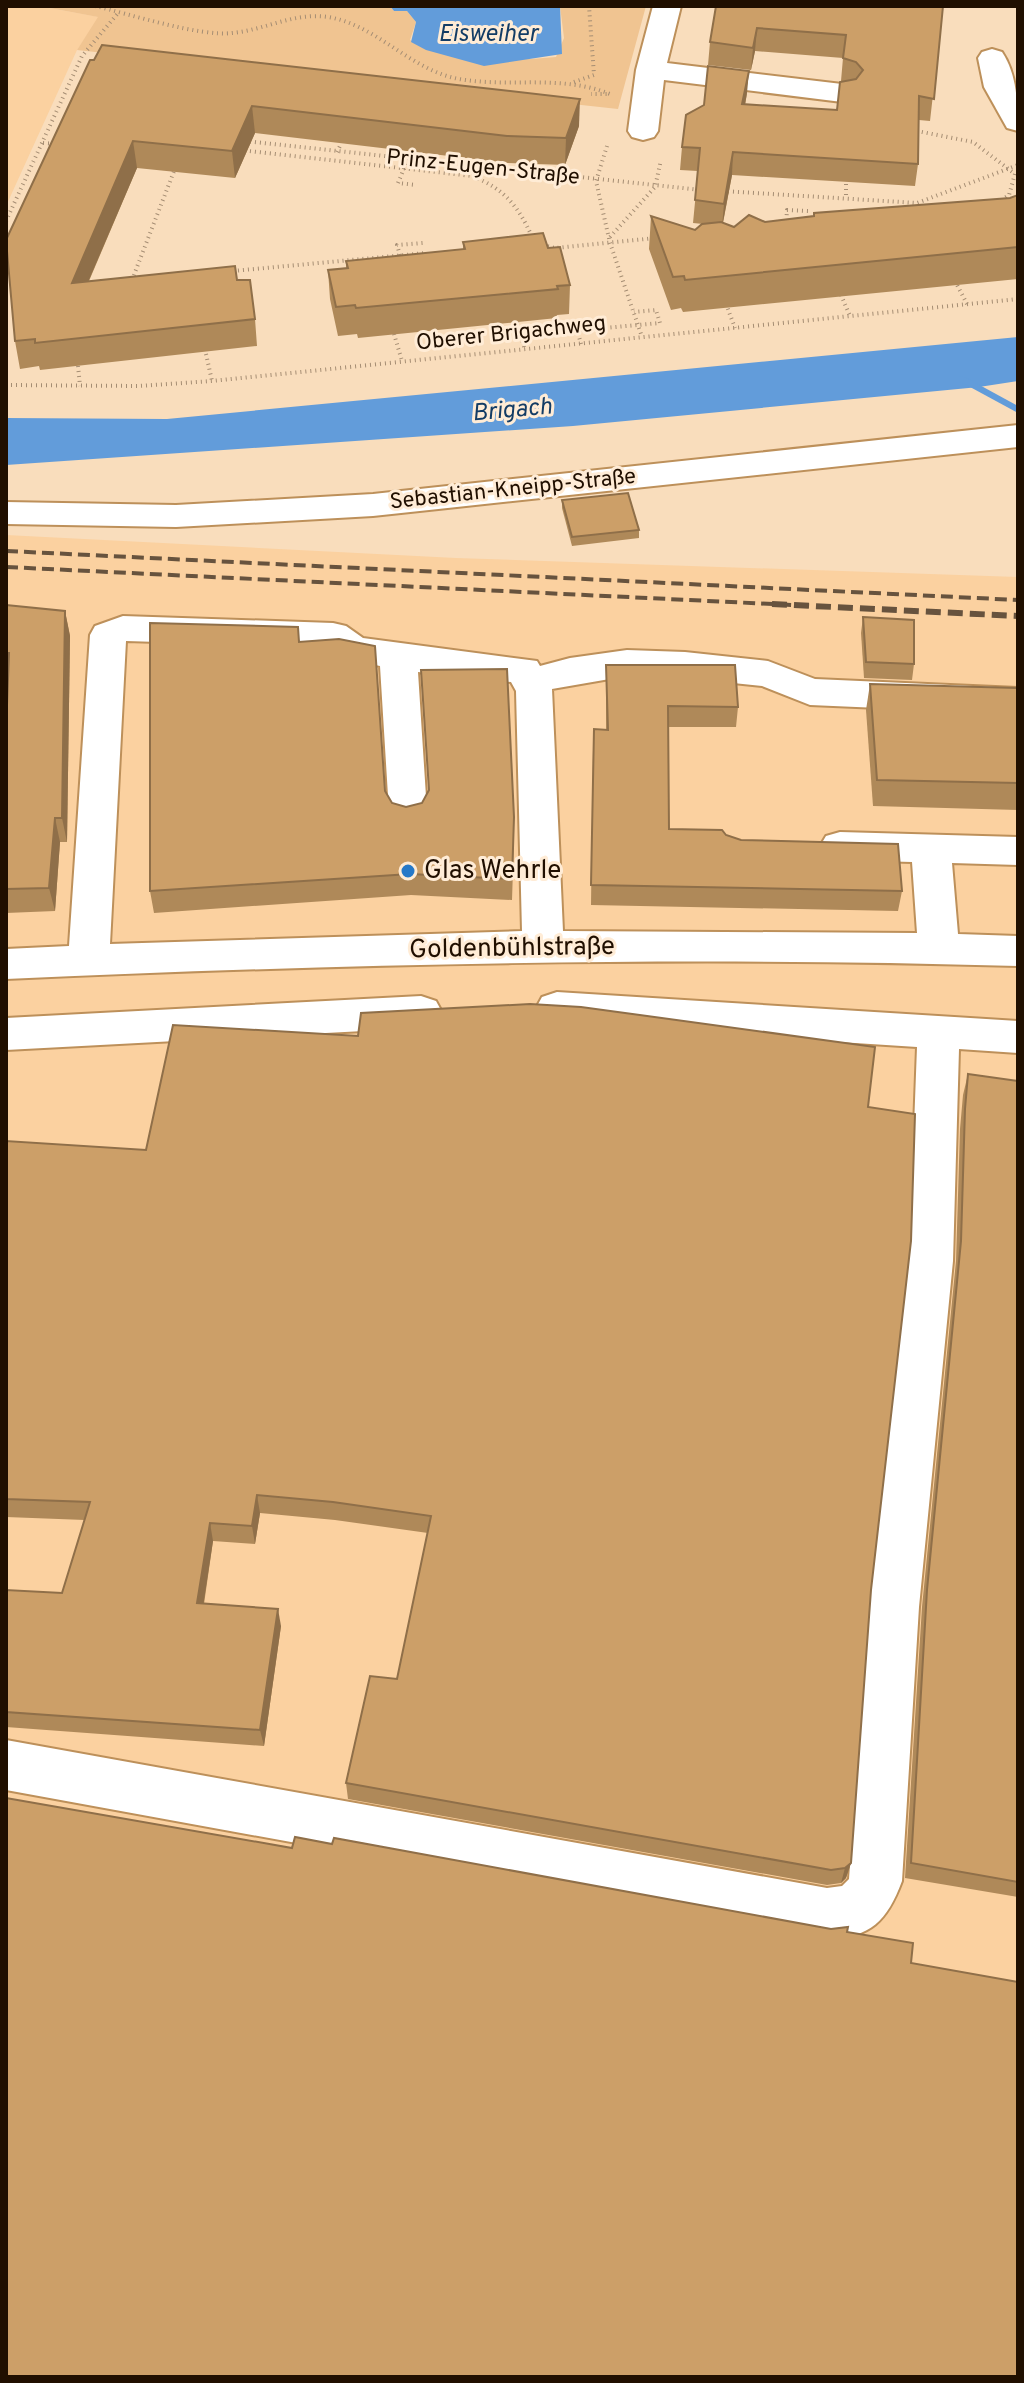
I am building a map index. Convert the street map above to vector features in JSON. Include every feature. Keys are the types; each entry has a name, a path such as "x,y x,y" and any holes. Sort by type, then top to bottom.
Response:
{"street":[{"path":"643,131 651,70 667,6"},
{"path":"992,58 999,87 1018,122"},
{"path":"651,70 842,93"},
{"name":"Sebastian-Kneipp-Straße","path":"6,513 176,516 373,505 1018,436"},
{"path":"89,960 108,635 123,628 170,627 333,635 353,649 448,664 524,670 535,691 543,947"},
{"path":"398,654 408,812"},
{"path":"530,682 570,671 627,663 685,665 768,674 810,692 1018,701"},
{"path":"803,845 1018,851"},
{"path":"931,849 939,948"},
{"name":"Goldenbühlstraße","path":"6,964 543,947 1018,951"},
{"path":"513,1007 1018,1037"},
{"path":"6,1034 451,1011"},
{"path":"6,1765 827,1914 852,1913 870,1898 875,1881 894,1607 931,1261 938,1033"}],"path":[{"path":"95,6 219,34 288,19 327,17 349,21 373,31 435,70 456,79 573,83 595,87 610,94 591,94 599,102"},
{"path":"573,83 594,75 589,6"},
{"path":"6,221 82,56 120,12"},
{"path":"906,129 978,144 990,152 1004,170 1015,174 1009,195"},
{"path":"610,134 596,181 610,240 642,337"},
{"name":"Prinz-Eugen-Straße","path":"234,139 655,187 917,203 1018,165"},
{"path":"43,143 71,146"},
{"path":"337,152 341,144"},
{"path":"232,149 472,176 493,183 512,197 535,243"},
{"path":"432,162 435,155"},
{"path":"610,240 655,187 662,155"},
{"path":"147,279 131,281 180,157"},
{"path":"408,159 398,183 416,185"},
{"path":"527,173 531,166"},
{"path":"846,179 846,199"},
{"path":"25,181 37,182"},
{"path":"728,191 729,183"},
{"path":"990,205 1009,195 1018,196"},
{"path":"786,226 787,210 808,211"},
{"path":"772,227 798,225"},
{"path":"520,244 535,243 555,248 610,240 669,237"},
{"path":"400,255 397,245 423,243"},
{"path":"226,272 430,252"},
{"path":"955,281 967,304"},
{"path":"841,295 850,316"},
{"name":"Oberer Brigachweg","path":"6,385 139,386 212,381 1018,299"},
{"path":"726,304 735,328"},
{"path":"581,344 578,333 582,330 660,323 656,310 634,312"},
{"path":"517,322 525,350"},
{"path":"394,334 402,361"},
{"path":"206,354 212,381"},
{"path":"78,366 80,386"}],"shaded area":[{"path":"6,6 38,6 99,17 77,50 6,206"},
{"path":"39,6 390,6 394,11 407,11 416,22 410,40 436,52 531,59 556,57 564,38 560,6 646,6 618,109 77,50 98,17"},
{"path":"6,535 456,558 1018,577 1018,2377 6,2377"}],"water":[{"name":"Eisweiher","path":"390,6 560,6 562,54 484,66 426,50 411,42 416,22 407,11 394,11"},
{"name":"Brigach","path":"1018,337 1018,381 979,387 573,426 6,465 6,418 167,419"}],"building":[{"path":"716,6 943,6 934,99 919,96 918,164 733,152 724,204 695,200 700,148 682,147 686,115 704,105 708,66 749,71 742,104 837,110 840,82 856,79 863,70 856,62 843,58 846,35 757,28 753,48 710,42"},
{"path":"102,45 580,99 566,138 507,136 252,106 232,151 133,141 72,283 235,266 237,280 250,280 255,319 35,343 35,339 15,341 6,240 90,60 94,60"},
{"path":"1018,195 1018,247 685,280 684,276 673,277 651,216 695,230 702,224 721,222 734,227 749,215 765,222 814,216 814,213"},
{"path":"543,233 548,248 560,247 570,285 557,286 558,289 356,308 355,305 336,307 328,270 348,268 346,261 465,249 463,242"},
{"path":"628,493 639,530 572,537 562,500"},
{"path":"6,605 65,611 62,818 55,818 49,888 6,889 9,653 6,653"},
{"path":"863,617 914,620 914,664 866,662"},
{"path":"150,623 298,627 299,642 339,639 375,646 385,791 392,803 406,807 422,803 429,790 421,670 507,669 514,817 512,879 410,874 150,891"},
{"path":"606,665 735,665 738,707 668,706 669,829 722,830 726,835 741,840 898,844 902,891 591,885 594,729 608,730"},
{"path":"870,684 1018,688 1018,783 877,780"},
{"path":"530,1004 581,1007 875,1047 868,1107 915,1114 911,1241 871,1590 851,1863 845,1868 831,1870 346,1783 370,1676 397,1679 431,1516 257,1495 252,1526 210,1523 197,1603 278,1609 260,1730 6,1712 6,1590 62,1593 90,1502 6,1499 6,1141 146,1150 173,1025 358,1036 361,1013"},
{"path":"968,1074 1018,1081 1018,1882 911,1863 927,1590 961,1241"},
{"path":"6,1798 292,1848 295,1837 332,1844 334,1838 831,1929 848,1927 847,1932 913,1943 911,1963 1018,1982 1018,2377 6,2377"}],"waterway":[{"path":"963,379 1018,410"}],"railway":[{"path":"6,551 1018,600"},
{"path":"6,567 813,606"},
{"path":"772,604 813,606"},
{"path":"813,606 1018,616"}],"place":[{"name":"Glas Wehrle","path":"408,871"}]}
